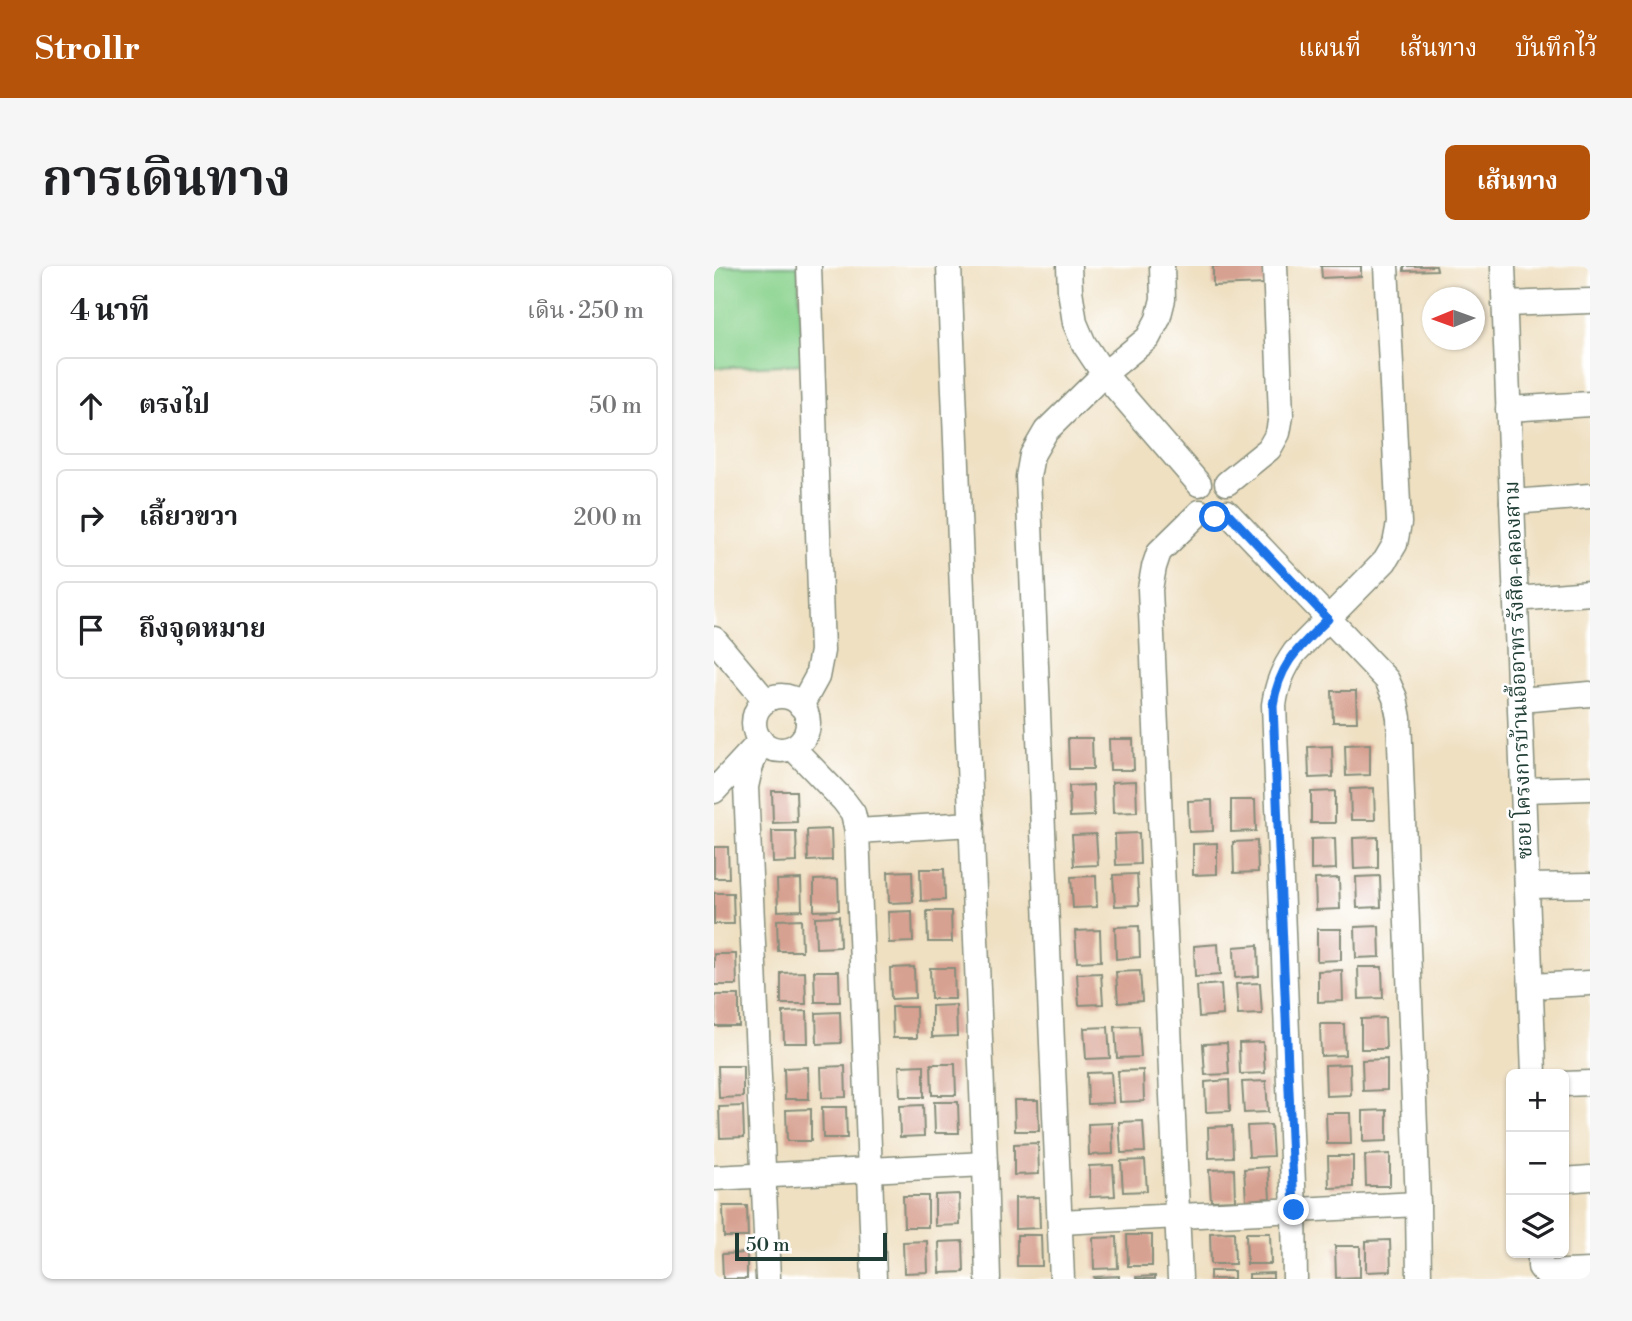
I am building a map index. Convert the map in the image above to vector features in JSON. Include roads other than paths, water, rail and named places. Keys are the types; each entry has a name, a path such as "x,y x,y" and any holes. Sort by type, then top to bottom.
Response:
{"street":[{"path":"802,706 817,677 822,651 808,266"},
{"path":"949,266 988,1279"},
{"path":"1069,266 1076,323 1084,344 1104,374 1199,484"},
{"path":"1062,1279 1028,477 1032,455 1046,431 1104,374 1148,338 1158,319 1163,299 1162,266"},
{"path":"1227,482 1269,449 1278,433 1281,416 1275,266"},
{"path":"1295,1279 1273,705 1284,668 1295,652 1385,561 1395,544 1399,523 1386,266"},
{"name":"ซอย โครงการบ้านเอื้ออาทร รังสิต-คลองสาม","path":"1503,266 1534,1069"},
{"path":"1504,304 1590,301"},
{"path":"1508,410 1590,404"},
{"path":"1210,477 1227,482 1234,496 1227,512 1215,517 1200,512 1194,498 1199,484 1210,477"},
{"path":"1512,502 1590,496"},
{"path":"1180,1279 1150,589 1159,552 1200,512"},
{"path":"1227,512 1387,680 1395,698 1399,718 1419,1279"},
{"path":"1516,599 1590,593"},
{"path":"714,639 766,701"},
{"path":"1520,700 1590,694"},
{"path":"774,697 785,697 802,706 808,726 801,742 793,748 779,750 767,747 760,740 754,722 757,712 766,701 774,697"},
{"path":"714,791 760,740"},
{"path":"760,740 747,787 768,1279"},
{"path":"793,748 849,807 857,831 874,1279"},
{"path":"1523,790 1590,788"},
{"path":"857,831 972,824"},
{"path":"1527,886 1590,886"},
{"path":"1531,986 1590,983"},
{"path":"1569,1084 1590,1083"},
{"path":"714,1178 985,1164"},
{"path":"1569,1180 1590,1178"},
{"path":"1060,1222 1418,1204"},
{"path":"1540,1258 1540,1268 1545,1273 1590,1271"}]}
